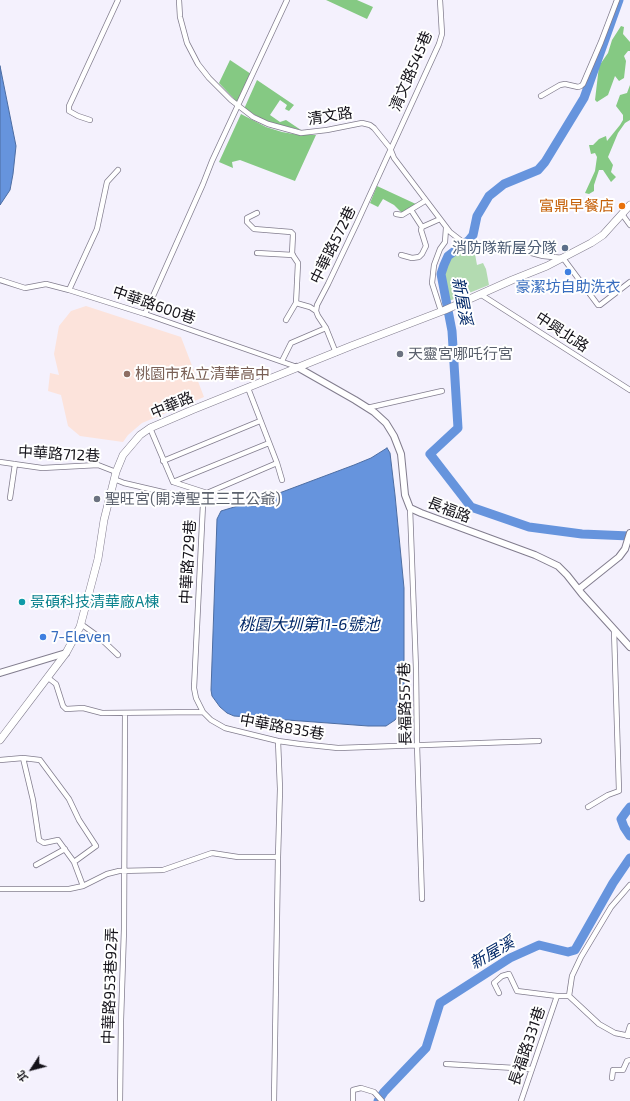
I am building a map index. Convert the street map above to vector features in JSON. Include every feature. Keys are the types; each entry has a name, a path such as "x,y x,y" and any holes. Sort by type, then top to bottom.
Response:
{"main road":[{"name":"中華路","path":"0,740 66,653 81,624 98,559 104,520 115,476 123,455 140,435 150,428 297,367 446,310 563,258 591,244 603,235 630,205"}],"street":[{"path":"90,120 69,111 69,106 118,0"},
{"name":"清文路","path":"179,0 180,17 187,43 192,54 209,78 238,106 252,117 268,124 301,133 327,130 362,123 370,125 390,148 394,158 440,220 453,235 466,245 509,247 543,256 563,258"},
{"path":"145,314 212,161 287,0"},
{"name":"清文路545巷","path":"390,148 439,44 442,34 440,0"},
{"path":"541,96 560,85 565,84 578,87 584,84 617,0"},
{"name":"中華路572巷","path":"316,311 317,305 341,257 390,148"},
{"path":"69,290 97,229 107,182 118,170"},
{"path":"396,214 402,215 426,202"},
{"path":"401,255 412,258 419,257 426,246 421,230 422,227 411,210"},
{"path":"256,213 247,218 247,222 254,229 291,232 293,234 292,251 298,263 296,303 286,320"},
{"path":"622,214 630,225"},
{"path":"422,227 440,220"},
{"path":"446,227 445,242 440,249 434,265 432,284 446,310"},
{"path":"257,253 293,255"},
{"path":"563,258 598,305 630,282"},
{"name":"中華路600巷","path":"0,280 26,288 46,284 69,290 145,314 297,367"},
{"name":"中興北路","path":"480,294 630,390"},
{"path":"296,303 310,307 316,311 326,328 336,352"},
{"path":"282,361 291,343 326,328"},
{"name":"長福路","path":"297,367 367,408 386,423 394,436 401,454 405,495 410,508 549,561 558,566 630,647"},
{"path":"248,388 282,480"},
{"path":"367,408 442,391"},
{"path":"163,461 260,421"},
{"path":"150,428 173,482 207,493 277,464"},
{"path":"173,482 269,443"},
{"name":"中華路712巷","path":"0,462 42,468 98,465 115,476"},
{"path":"10,498 15,464"},
{"name":"中華路729巷","path":"115,476 124,483 201,501 203,504 194,688 196,698 203,712"},
{"name":"長福路557巷","path":"410,508 422,899"},
{"path":"579,588 619,557 625,549 630,533"},
{"path":"81,624 99,637 118,655"},
{"path":"588,807 608,795 619,791 614,630"},
{"path":"0,673 66,653"},
{"path":"47,677 56,684 63,706 66,709 83,708 102,713 203,712"},
{"name":"中華路835巷","path":"203,712 211,720 225,728 278,741 338,748 539,741"},
{"name":"中華路953巷92弄","path":"120,1101 126,713"},
{"path":"274,1101 280,789 278,741"},
{"path":"23,758 33,800 39,840 44,844 58,840 74,862 82,886"},
{"path":"0,760 23,758 40,760 69,800 79,820 96,846 74,862"},
{"path":"36,865 65,849"},
{"path":"0,889 69,890 82,886 107,874 124,871 163,870 212,853 238,857 278,857"},
{"path":"630,885 611,907 581,957 572,976 569,996 599,1024 615,1033 628,1036 630,1026"},
{"path":"499,994 494,983 502,976 508,974 517,991 557,996"},
{"name":"長福路331巷","path":"521,1101 557,996 569,996"},
{"path":"612,1078 613,1070 623,1070 626,1061 630,1060"},
{"path":"446,1064 532,1069"},
{"path":"353,1101 354,1090 357,1088 374,1092 382,1099"}],"shaded area":[{"name":"桃園市私立清華高中","path":"86,306 181,337 204,397 142,423 128,435 123,442 80,436 68,426 61,395 48,391 50,373 59,375 54,354 59,326 71,311"}],"green space":[{"path":"326,0 357,0 373,7 367,19"},
{"path":"621,26 624,27 623,34 630,42 630,51 628,51 624,56 626,61 624,78 619,81 615,76 608,95 597,102 595,100 599,66 608,53 612,40"},
{"path":"230,60 254,76 240,105 219,83"},
{"path":"257,80 294,105 289,111 285,109 287,105 280,100 270,115 280,122 286,120 301,130 268,122 244,109"},
{"path":"630,85 630,120 625,123 618,133 608,157 613,165 611,172 616,177 611,182 603,170 599,170 594,185 594,191 589,194 585,193 595,171 597,157 595,153 591,154 589,145 593,145 599,139 606,136 607,141 620,125 623,120 623,115 616,106 620,95 627,93"},
{"path":"241,114 266,127 282,132 299,135 316,135 295,181 240,160 232,162 233,168 219,162"},
{"path":"377,186 418,205 402,213 394,205 383,199 378,207 370,203"},
{"path":"464,246 471,249 477,248 475,254 477,265 483,263 486,269 489,285 449,301 443,280 445,264"}],"water":[{"path":"0,66 16,146 10,190 0,205"},
{"name":"桃園大圳第11-6號池","path":"387,448 390,453 404,588 404,696 402,710 395,720 386,726 234,716 227,713 220,707 212,696 211,690 217,519 221,511 274,495 354,465 371,458"}],"waterway":[{"name":"新屋溪","path":"619,0 584,98 545,162 538,170 504,184 489,196 477,216 473,235 469,240 448,256 444,265 441,274 452,331 458,428 430,454 471,507 529,527 582,534 630,536"},
{"name":"新屋溪","path":"630,807 621,819 630,836"},
{"name":"新屋溪","path":"378,1101 384,1092 426,1048 440,1003 510,958 539,945 568,952 575,950 613,883 630,858"}],"place":[{"name":"富鼎早餐店","path":"622,206"},
{"name":"消防隊新屋分隊","path":"565,248"},
{"name":"豪潔坊自助洗衣","path":"568,272"},
{"name":"天靈宮哪吒行宮","path":"400,354"},
{"name":"桃園市私立清華高中","path":"127,374"},
{"name":"聖旺宮(開漳聖王三王公爺)","path":"97,499"},
{"name":"景碩科技清華廠A棟","path":"22,602"},
{"name":"7-Eleven","path":"43,637"}]}
